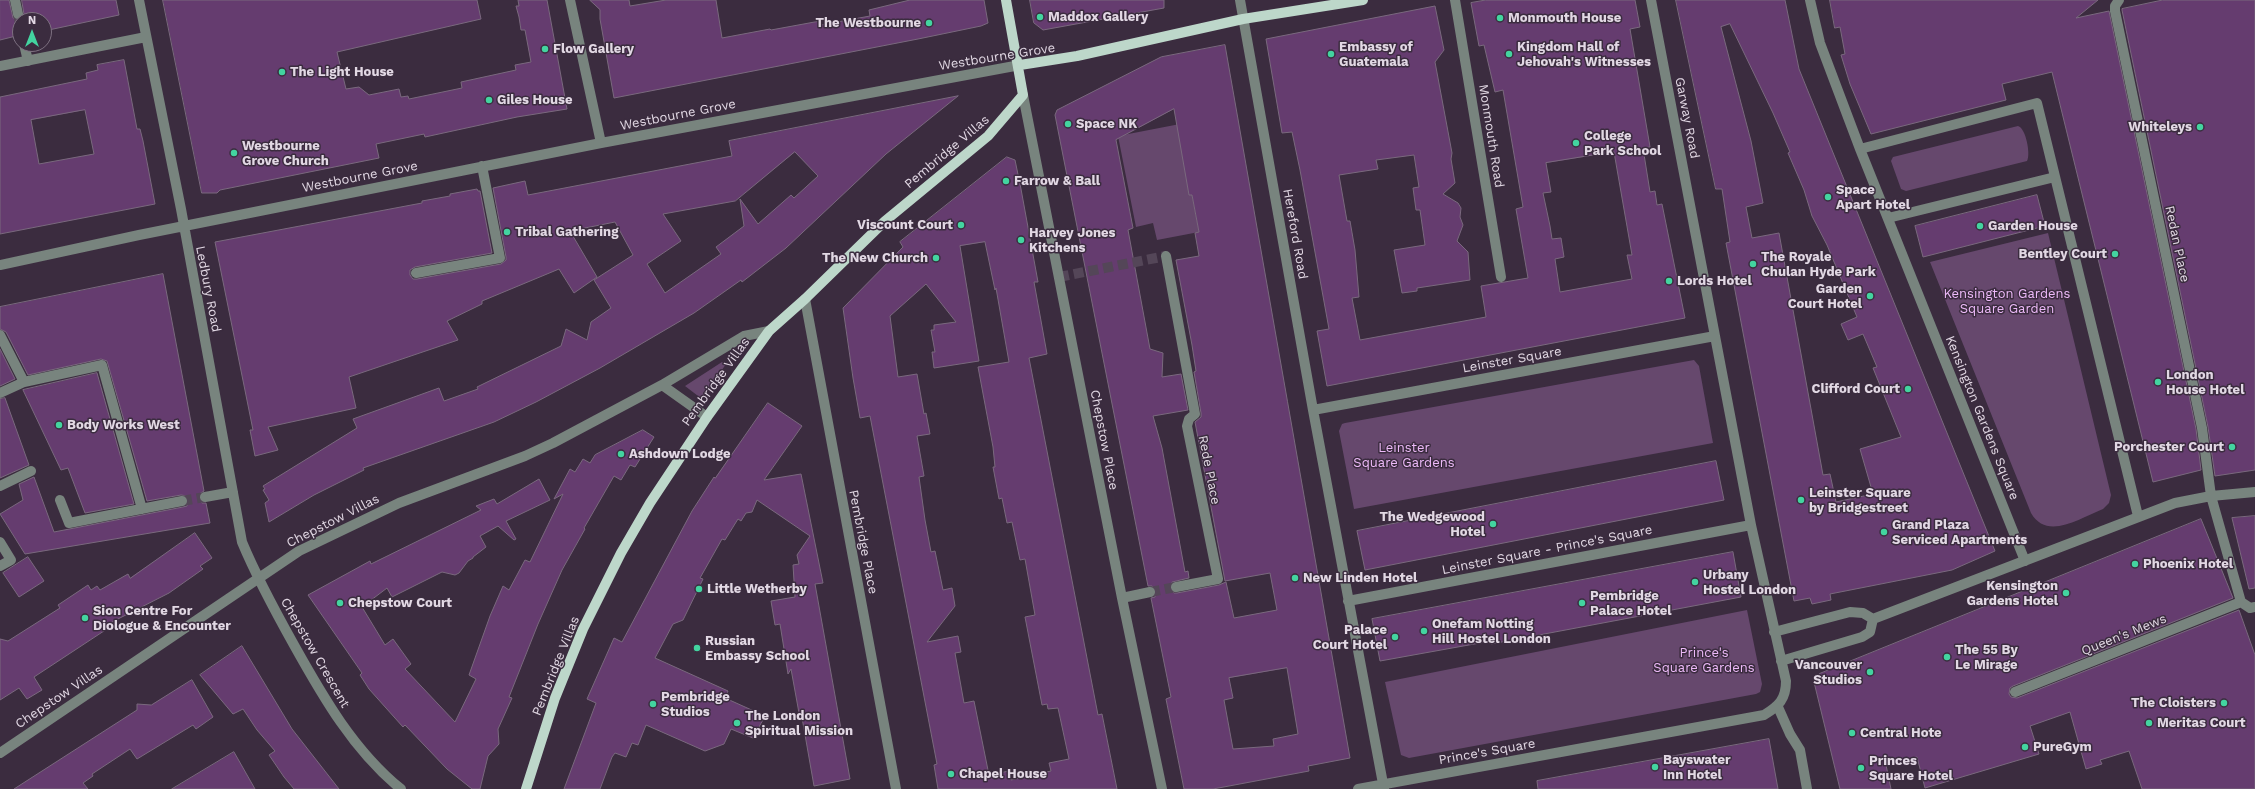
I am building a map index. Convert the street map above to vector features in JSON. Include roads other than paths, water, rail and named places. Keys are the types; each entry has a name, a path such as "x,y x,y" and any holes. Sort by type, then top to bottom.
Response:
{"main road":[{"path":"1006,0 1020,65 1023,95"},
{"name":"Westbourne Grove","path":"1020,65 1077,56 1243,19 1363,0"},
{"name":"Pembridge Villas","path":"526,789 555,698 584,629 621,552 650,503 707,417 769,331 805,299 885,220 988,136 1023,95"}],"street":[{"path":"15,0 18,12"},
{"name":"Ledbury Road","path":"139,0 242,542 258,580"},
{"path":"570,0 600,143"},
{"name":"Hereford Road","path":"1240,0 1348,601"},
{"name":"Monmouth Road","path":"1455,0 1501,277"},
{"name":"Garway Road","path":"1651,0 1715,336"},
{"name":"Kensington Gardens Square","path":"1810,0 1820,43 1860,149 2025,561"},
{"name":"Redan Place","path":"2119,0 2115,6 2115,11 2202,428 2211,496"},
{"path":"0,66 146,37"},
{"path":"26,52 28,61"},
{"name":"Westbourne Grove","path":"0,265 183,226 482,166 1020,65"},
{"name":"Chepstow Place","path":"1023,95 1122,598 1162,789"},
{"path":"1860,149 2037,103 2138,516"},
{"path":"416,273 500,258 482,166"},
{"path":"1888,218 2055,177"},
{"name":"Rede Place","path":"1166,256 1195,414 1189,419 1187,426 1218,579 1176,587"},
{"name":"Pembridge Place","path":"805,299 896,789"},
{"name":"Chepstow Villas","path":"0,753 299,551 399,502 525,456 662,385 744,336 769,331"},
{"path":"0,335 24,382"},
{"path":"1715,336 1751,525 1786,689 1778,707 1790,734 1800,750 1807,789"},
{"name":"Leinster Square","path":"1313,410 1715,336"},
{"path":"0,393 24,382 102,365 142,509"},
{"path":"662,385 707,417"},
{"path":"0,486 31,471"},
{"path":"205,497 233,492"},
{"path":"1873,620 2175,502 2211,496 2255,492"},
{"path":"2211,496 2241,602 2250,608 2255,607"},
{"path":"60,500 69,523 182,501"},
{"name":"Leinster Square - Prince's Square","path":"1348,601 1751,525"},
{"path":"0,542 11,560 0,566"},
{"name":"Chepstow Crescent","path":"258,580 320,691 363,752 401,789"},
{"path":"1122,598 1150,592"},
{"path":"1348,601 1384,787"},
{"name":"Queen's Mews","path":"2015,692 2241,602"},
{"path":"1774,632 1850,612 1862,613 1873,620"},
{"path":"1781,661 1862,637 1870,632 1873,620"},
{"name":"Prince's Square","path":"1358,789 1384,787 1764,715 1778,707"}],"tunnel":[{"path":"1059,277 1166,256"},
{"path":"182,501 205,497"},
{"path":"1150,592 1176,587"}],"place":[{"name":"Maddox Gallery","path":"1040,17"},
{"name":"Monmouth House","path":"1500,18"},
{"name":"The Westbourne","path":"929,23"},
{"name":"Flow Gallery","path":"545,49"},
{"name":"Embassy of Guatemala","path":"1331,54"},
{"name":"Kingdom Hall of Jehovah's Witnesses","path":"1509,54"},
{"name":"The Light House","path":"282,72"},
{"name":"Giles House","path":"489,100"},
{"name":"Space NK","path":"1068,124"},
{"name":"Whiteleys","path":"2200,127"},
{"name":"College Park School","path":"1576,143"},
{"name":"Westbourne Grove Church","path":"234,153"},
{"name":"Farrow & Ball","path":"1006,181"},
{"name":"Space Apart Hotel","path":"1828,197"},
{"name":"Viscount Court","path":"961,225"},
{"name":"Garden House","path":"1980,226"},
{"name":"Tribal Gathering","path":"507,232"},
{"name":"Harvey Jones Kitchens","path":"1021,240"},
{"name":"Bentley Court","path":"2115,254"},
{"name":"The New Church","path":"936,258"},
{"name":"The Royale Chulan Hyde Park","path":"1753,264"},
{"name":"Lords Hotel","path":"1669,281"},
{"name":"Garden Court Hotel","path":"1870,296"},
{"name":"London House Hotel","path":"2158,382"},
{"name":"Clifford Court","path":"1908,389"},
{"name":"Body Works West","path":"59,425"},
{"name":"Porchester Court","path":"2232,447"},
{"name":"Ashdown Lodge","path":"621,454"},
{"name":"Leinster Square by Bridgestreet","path":"1801,500"},
{"name":"The Wedgewood Hotel","path":"1493,524"},
{"name":"Grand Plaza Serviced Apartments","path":"1884,532"},
{"name":"Phoenix Hotel","path":"2135,564"},
{"name":"New Linden Hotel","path":"1295,578"},
{"name":"Urbany Hostel London","path":"1695,582"},
{"name":"Little Wetherby","path":"699,589"},
{"name":"Kensington Gardens Hotel","path":"2066,593"},
{"name":"Chepstow Court","path":"340,603"},
{"name":"Pembridge Palace Hotel","path":"1582,603"},
{"name":"Sion Centre For Diologue & Encounter","path":"85,618"},
{"name":"Onefam Notting Hill Hostel London","path":"1424,631"},
{"name":"Palace Court Hotel","path":"1395,637"},
{"name":"Russian Embassy School","path":"697,648"},
{"name":"The 55 By Le Mirage","path":"1947,657"},
{"name":"Vancouver Studios","path":"1870,672"},
{"name":"The Cloisters","path":"2224,703"},
{"name":"Pembridge Studios","path":"653,704"},
{"name":"The London Spiritual Mission","path":"737,723"},
{"name":"Meritas Court","path":"2149,723"},
{"name":"Central Hote","path":"1852,733"},
{"name":"PureGym","path":"2025,747"},
{"name":"Bayswater Inn Hotel","path":"1655,767"},
{"name":"Princes Square Hotel","path":"1861,768"},
{"name":"Chapel House","path":"951,774"}],"park label":[{"name":"Kensington Gardens Square Garden","path":"2007,302"},
{"name":"Leinster Square Gardens","path":"1404,456"},
{"name":"Prince's Square Gardens","path":"1704,660"}]}
